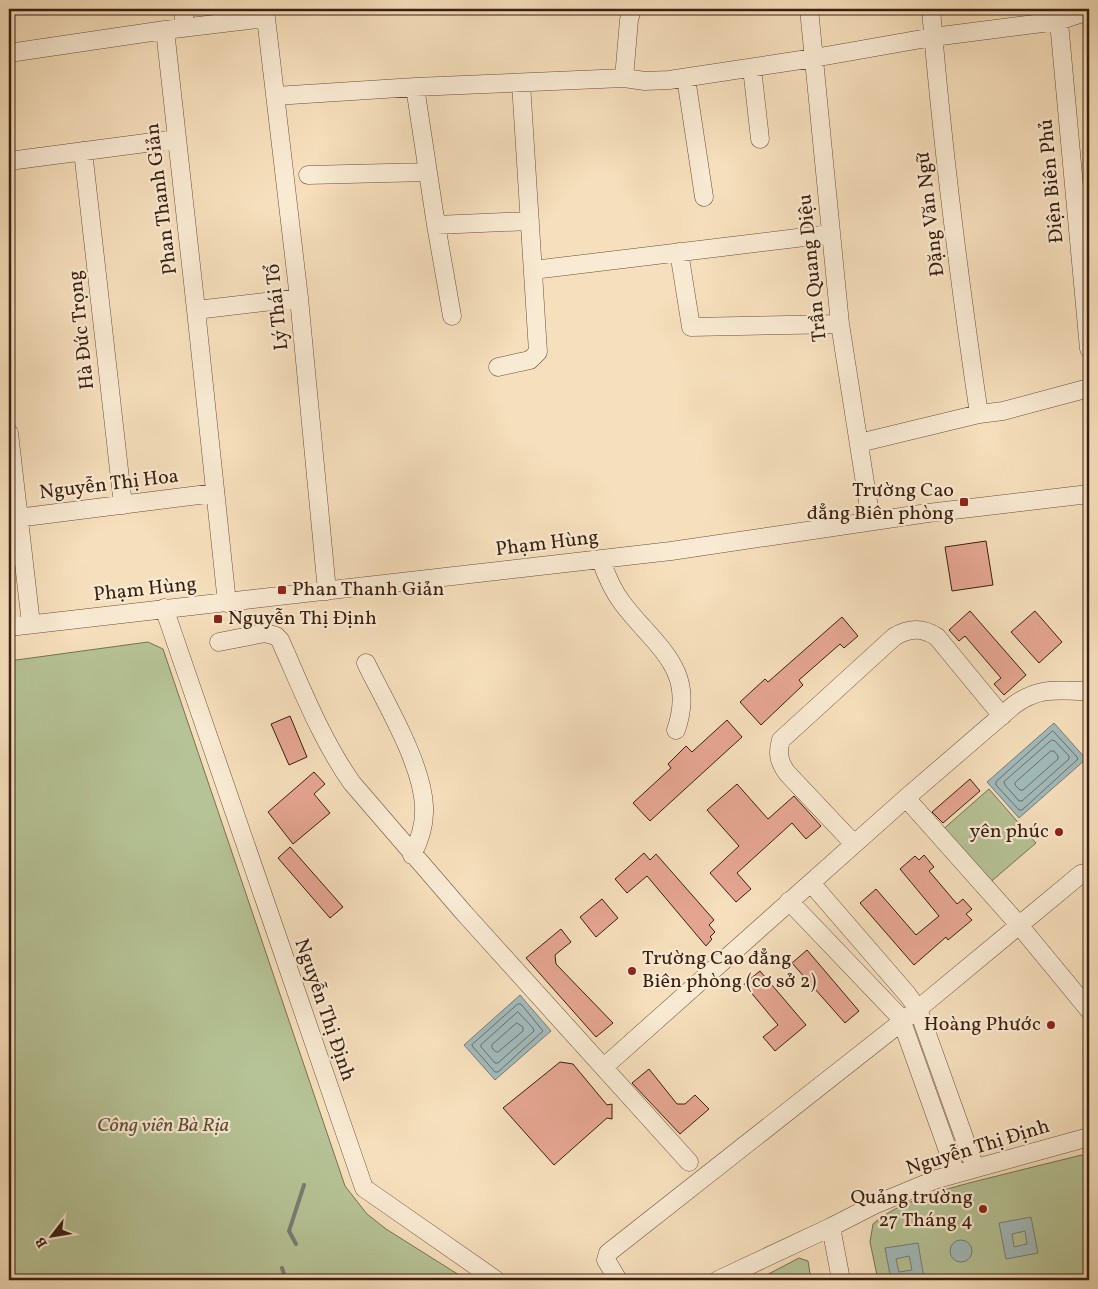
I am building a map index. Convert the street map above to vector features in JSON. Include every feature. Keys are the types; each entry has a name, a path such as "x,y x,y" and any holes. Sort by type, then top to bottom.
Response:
{"street":[{"path":"9,53 184,28 184,9"},
{"path":"624,78 629,20 632,9"},
{"name":"Trần Quang Diệu","path":"809,9 840,324 871,521"},
{"name":"Đặng Văn Ngữ","path":"931,9 947,176 964,314 979,414"},
{"path":"275,96 414,87 624,78 645,81 686,78 1089,11"},
{"name":"Điện Biên Phủ","path":"1058,15 1082,189 1089,343"},
{"name":"Lý Thái Tổ","path":"184,28 266,18 299,298 327,592"},
{"name":"Phan Thanh Giản","path":"165,30 227,603"},
{"path":"752,68 760,139"},
{"path":"686,78 704,197"},
{"path":"498,367 530,360 538,352 521,83"},
{"path":"414,87 452,316"},
{"path":"9,161 176,139"},
{"name":"Hà Đức Trọng","path":"83,151 123,505"},
{"path":"308,175 428,172"},
{"path":"436,225 530,221"},
{"path":"534,270 830,234"},
{"path":"679,252 691,327 840,324"},
{"path":"196,310 299,298"},
{"path":"859,443 979,414 1003,411 1089,388"},
{"path":"9,433 14,518 31,624"},
{"name":"Nguyễn Thị Hoa","path":"14,518 215,493"},
{"name":"Phạm Hùng","path":"9,627 601,560 928,513 1089,494"},
{"path":"601,560 606,575 623,604 650,635 678,675 683,701 676,730"},
{"name":"Nguyễn Thị Định","path":"164,608 364,1188 496,1280"},
{"path":"854,844 787,773 782,766 778,748 781,740 894,637 903,632 919,629 937,637 1002,716"},
{"path":"220,642 265,633 276,636 280,640 322,734 337,762 367,802 689,1162"},
{"path":"366,663 402,736 420,783 424,818 421,836 412,854"},
{"path":"604,1067 789,901 1014,705 1032,693 1043,691 1089,691"},
{"path":"906,798 1019,925 1089,1010"},
{"path":"618,1280 606,1260 608,1253 902,1022 1081,874 1089,872"},
{"path":"810,883 908,994 918,1009 975,1168"},
{"path":"789,901 897,1014 902,1022 956,1173"},
{"name":"Nguyễn Thị Định","path":"718,1280 831,1228 874,1205 937,1179 1089,1137"},
{"path":"831,1228 841,1280"}],"green space":[{"name":"Công viên Bà Rịa","path":"148,642 163,649 345,1186 367,1214 386,1229 467,1280 9,1280 9,661"},
{"path":"989,789 1036,843 987,885 940,832"},
{"name":"Quảng trường 27 Tháng 4","path":"1082,1155 1089,1162 1089,1280 878,1280 870,1242 873,1224 885,1215 899,1207 932,1194"},
{"path":"799,1258 808,1261 811,1280 757,1280"}],"water":[{"path":"1054,723 1086,759 1019,818 987,782"},
{"path":"520,995 551,1031 495,1080 464,1045"},
{"path":"1031,1217 1038,1253 1006,1259 999,1223","holes":["1025,1231 1027,1244 1014,1247 1012,1234"]},
{"path":"961,1240 969,1243 972,1251 969,1259 961,1262 953,1259 950,1251 953,1243"},
{"path":"918,1243 924,1278 891,1280 885,1248","holes":["909,1256 912,1270 899,1272 896,1259"]}],"building":[{"path":"986,541 993,585 952,591 945,547"},
{"path":"970,611 1026,675 1004,695 994,684 1001,678 965,636 959,641 949,630"},
{"path":"1035,611 1062,642 1039,663 1011,632"},
{"path":"842,617 858,636 844,648 840,644 799,680 803,685 761,725 740,702 765,679 768,682"},
{"path":"290,716 307,757 289,765 271,724"},
{"path":"727,720 742,737 650,821 633,803 671,768 668,764 686,746 692,752"},
{"path":"314,772 325,784 314,794 330,813 293,844 268,812"},
{"path":"970,779 980,791 943,823 932,812"},
{"path":"737,784 768,819 794,796 821,826 806,839 792,823 737,873 751,889 736,902 710,873 739,846 707,810"},
{"path":"290,847 343,907 330,918 278,858"},
{"path":"644,853 650,860 656,854 714,920 709,925 715,932 710,937 712,939 706,946 647,876 627,893 615,879"},
{"path":"924,855 934,867 929,871 957,904 963,899 972,909 966,914 972,920 948,940 946,937 914,965 860,903 876,889 916,935 939,916 900,869 915,856 919,860"},
{"path":"602,899 618,918 596,937 580,917"},
{"path":"561,929 571,942 555,955 556,964 613,1023 596,1037 526,958"},
{"path":"807,950 859,1011 845,1023 792,963"},
{"path":"760,971 806,1025 775,1051 763,1037 778,1025 744,984"},
{"path":"560,1062 573,1064 607,1105 612,1104 612,1119 607,1118 554,1165 503,1108"},
{"path":"649,1069 677,1104 685,1104 695,1095 709,1109 680,1134 632,1083"}],"waterway":[{"path":"296,1244 289,1231 304,1185"},
{"path":"282,1268 286,1280"}],"place":[{"name":"Trường Cao đẳng Biên phòng","path":"964,502"},
{"name":"Phan Thanh Giản","path":"282,590"},
{"name":"Nguyễn Thị Định","path":"218,619"},
{"name":"yên phúc","path":"1059,832"},
{"name":"Trường Cao đẳng Biên phòng (cơ sở 2)","path":"632,971"},
{"name":"Hoàng Phước","path":"1051,1025"},
{"name":"Quảng trường 27 Tháng 4","path":"983,1209"}]}
